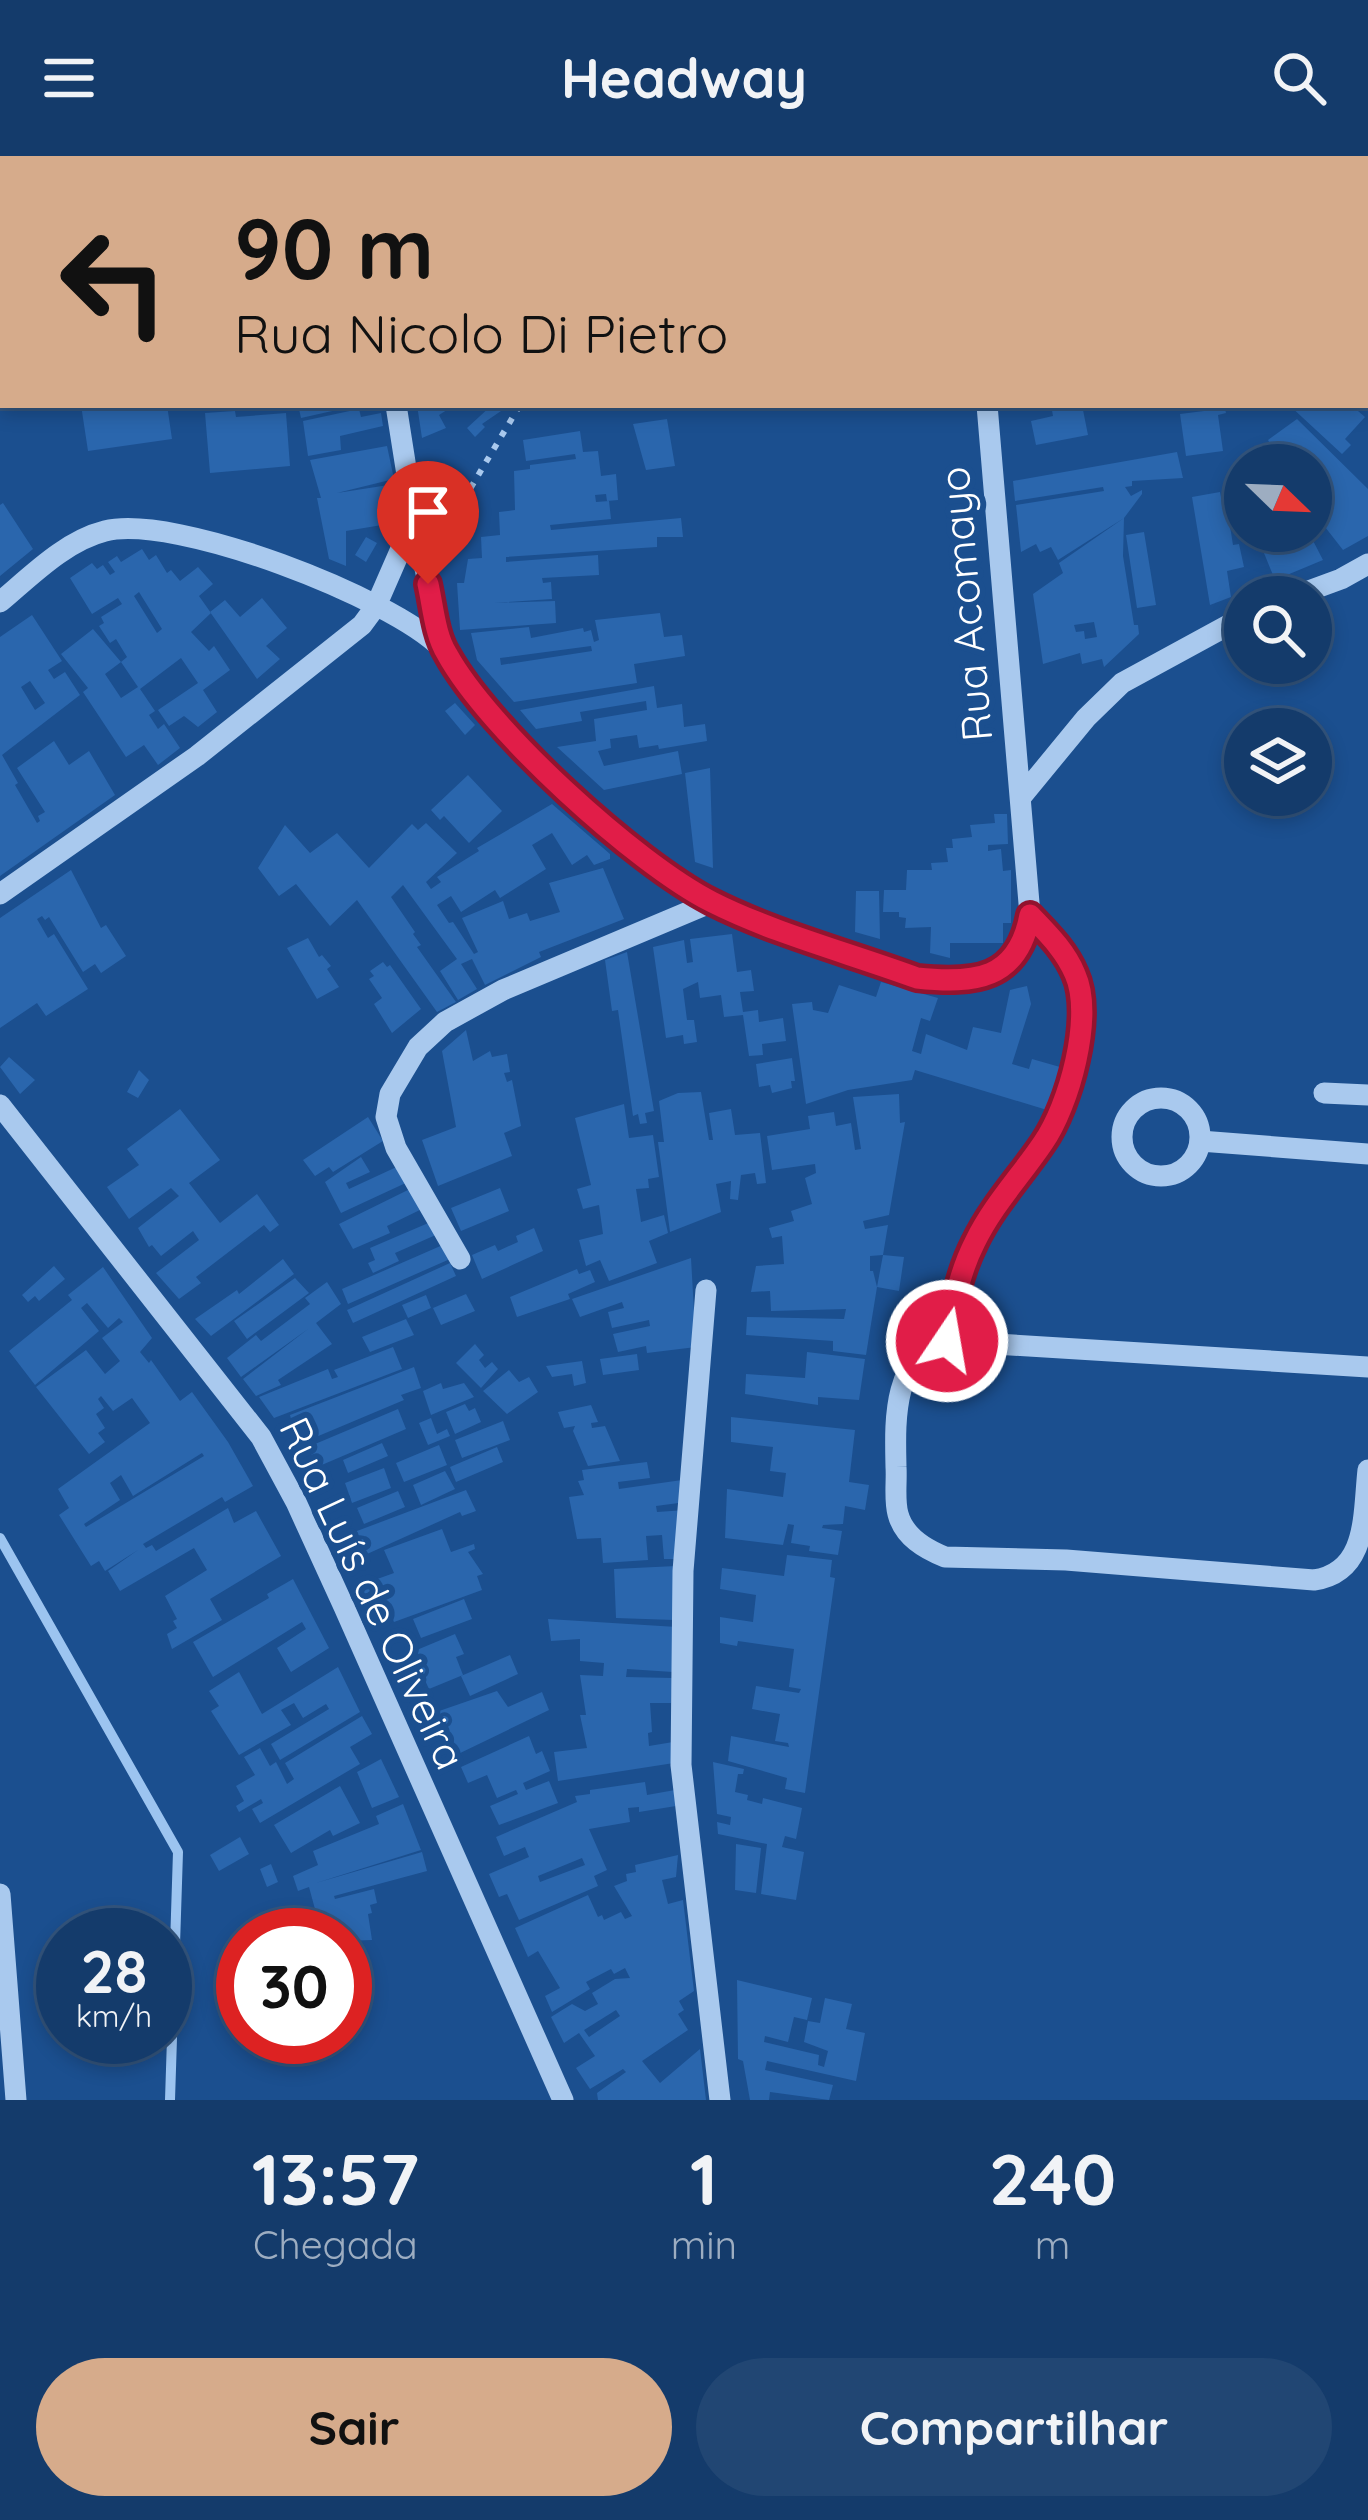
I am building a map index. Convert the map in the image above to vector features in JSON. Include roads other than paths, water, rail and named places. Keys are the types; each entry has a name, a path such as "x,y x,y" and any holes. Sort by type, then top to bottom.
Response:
{"street":[{"path":"396,408 414,520 444,650"},
{"name":"Rua Acomayo","path":"987,408 1030,915"},
{"path":"0,894 197,757 362,625 376,606 414,520"},
{"path":"0,602 77,542 107,530 148,529 224,546 376,606 444,650 494,716 575,800 656,866 712,902 917,978 953,982 998,972 1019,951 1030,915 1058,944 1077,977 1075,1066 1044,1142 1017,1174 975,1242 958,1286 947,1341"},
{"path":"1332,582 1368,564"},
{"path":"1021,796 1122,683 1224,627"},
{"path":"460,1259 396,1148 386,1117 390,1094 418,1047 445,1022 503,990 712,902"},
{"path":"1324,1093 1368,1095"},
{"name":"Rua Luís de Oliveira","path":"0,1105 261,1437 344,1607 563,2100"},
{"path":"1200,1141 1368,1154"},
{"path":"706,1290 682,1571 681,1765 720,2100"},
{"path":"1368,1366 947,1341 920,1352 908,1370 895,1418 898,1514 910,1535 944,1557 1066,1560 1329,1578 1346,1568 1359,1543 1368,1470"},
{"path":"0,1894 16,2100"}],"waterway":[{"path":"0,1538 178,1852 170,2100"}]}
